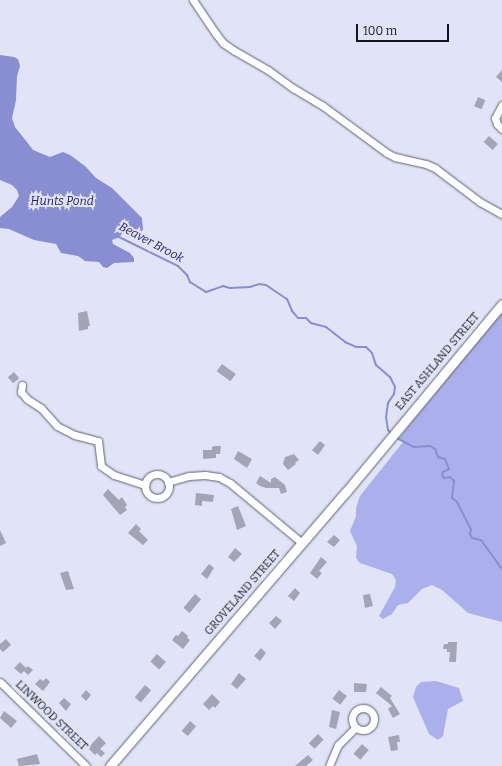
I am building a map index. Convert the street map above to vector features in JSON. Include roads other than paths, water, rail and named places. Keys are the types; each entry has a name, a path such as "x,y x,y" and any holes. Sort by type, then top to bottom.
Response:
{"main road":[{"name":"EAST ASHLAND STREET","path":"393,436 502,304"},
{"name":"GROVELAND STREET","path":"110,766 393,436"}],"street":[{"path":"193,0 216,34 234,51 268,70 293,88 323,106 387,153 395,157 426,164 480,202 502,214"},
{"path":"502,105 495,118 497,124 502,129"},
{"path":"22,385 20,392 27,399 41,408 57,426 75,435 98,441 101,466 114,475 145,486"},
{"path":"153,474 164,476 168,482 167,492 157,498 150,496 145,486 147,478 153,474"},
{"path":"168,482 189,476 205,475 219,477 230,483 302,543"},
{"name":"LINWOOD STREET","path":"0,682 86,766"},
{"path":"329,766 338,745 355,728"}],"water":[{"name":"Hunts Pond","path":"0,55 18,59 20,66 17,76 16,100 12,118 15,127 33,150 50,157 63,152 70,155 85,166 96,178 112,188 142,218 143,230 138,234 122,233 120,237 112,240 113,244 130,253 134,258 134,262 114,263 107,268 103,267 99,262 85,261 78,256 61,253 56,244 34,240 9,229 0,228 0,217 12,207 19,196 17,190 12,185 0,180"}],"waterway":[{"name":"Beaver Brook","path":"119,237 178,266 187,275 190,282 206,292 223,286 230,288 250,287 259,284 266,285 287,299 292,311 298,318 306,318 311,323 326,327 345,342 356,347 366,347 372,353 376,365 390,377 395,387 394,394 388,403 386,417 388,430 392,434"},
{"name":"Beaver Brook","path":"395,437 414,447 430,446 435,449 438,457 445,459 449,469 443,472 442,475 444,478 450,477 454,481 452,498 457,502 471,529 470,534 472,538 481,540 502,569"}]}
